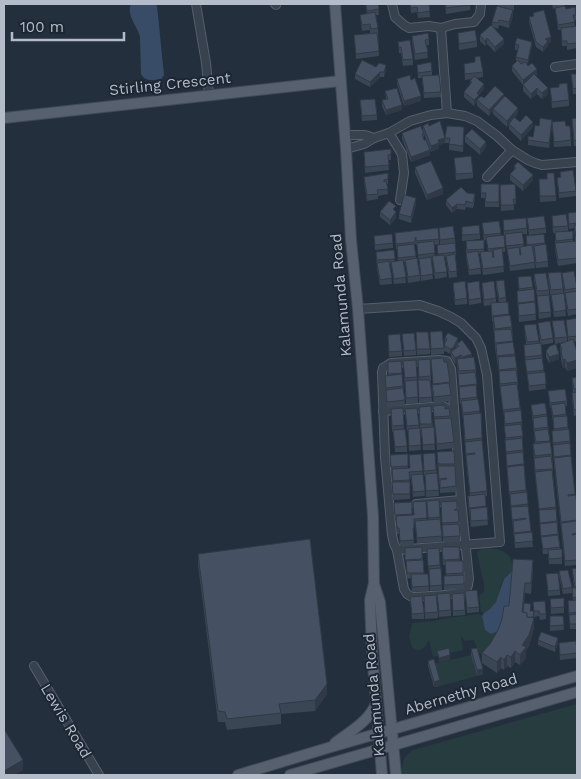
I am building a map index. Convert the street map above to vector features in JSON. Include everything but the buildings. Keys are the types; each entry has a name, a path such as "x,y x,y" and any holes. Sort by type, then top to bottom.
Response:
{"main road":[{"name":"Kalamunda Road","path":"334,4 373,516 374,583 370,600 372,652 382,775"},
{"name":"Stirling Crescent","path":"4,118 340,81"},
{"name":"Kalamunda Road","path":"374,583 380,602 396,773"},
{"name":"Abernethy Road","path":"238,775 577,676"},
{"name":"Abernethy Road","path":"290,775 577,692"},
{"path":"330,747 368,718 376,702"}],"street":[{"path":"196,4 206,63 209,95"},
{"path":"392,4 395,16 404,26 409,28 429,26 441,28 474,22 480,14 481,4"},
{"path":"441,28 447,113"},
{"path":"555,68 577,64"},
{"path":"346,149 364,144 410,121 447,113 465,116 476,121 512,150 535,164 577,162"},
{"path":"389,133 402,154 404,173 400,200"},
{"path":"344,135 365,135 374,138"},
{"path":"487,177 512,150"},
{"path":"358,309 420,305 429,307 461,322 476,338 481,348 486,375 500,542 397,550"},
{"path":"443,360 447,362 451,369 461,500 469,579 468,587 459,594 412,597 407,594 403,584 397,550 392,536 389,506 381,377 383,368 391,363 443,360"},
{"path":"383,411 443,406 451,411 454,418"},
{"path":"385,450 394,457"},
{"path":"447,452 457,452"},
{"path":"407,504 461,500"},
{"path":"389,506 398,505"},
{"name":"Lewis Road","path":"34,666 99,775"}],"green space":[{"path":"482,548 499,550 507,554 512,563 513,570 504,579 497,601 484,613 481,612 479,596 484,592 484,584 477,553"},
{"path":"479,614 482,616 485,630 498,631 500,633 482,655 474,640 465,641 461,636 463,650 433,657 429,640 420,650 412,647 409,637 412,623"},
{"path":"471,655 477,676 440,686 434,664"},
{"path":"577,704 577,775 402,775 403,761 413,750"}],"water":[{"path":"131,4 155,4 157,6 164,75 161,79 147,79 141,74 140,37 131,17"},
{"path":"513,570 509,617 500,629 491,634 485,630 482,616 496,602 504,579"}]}
